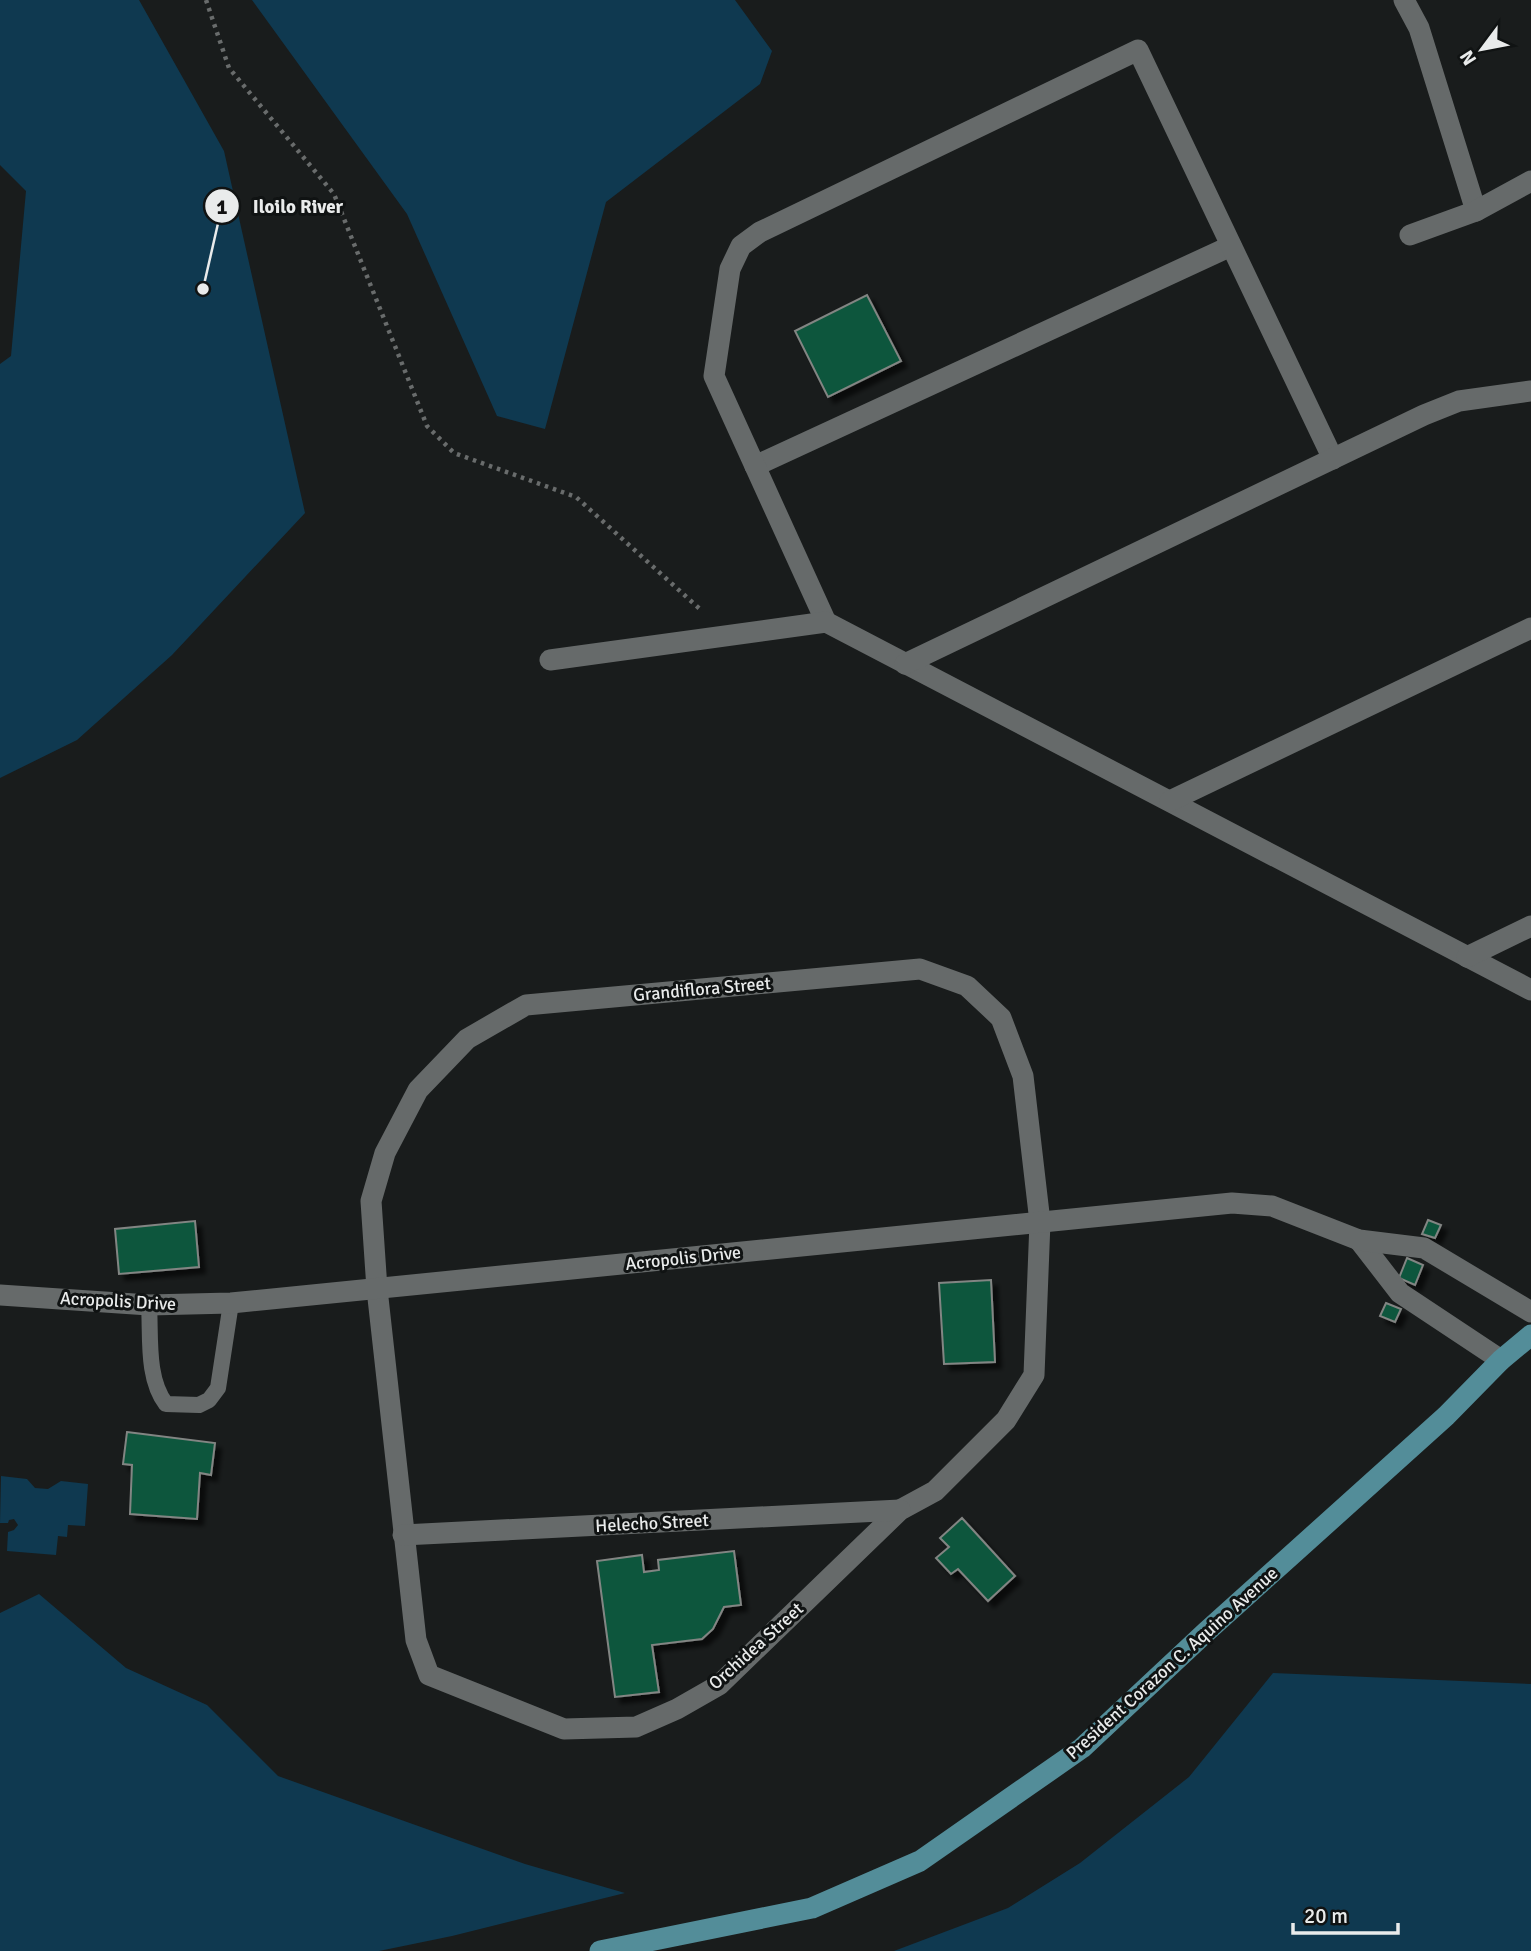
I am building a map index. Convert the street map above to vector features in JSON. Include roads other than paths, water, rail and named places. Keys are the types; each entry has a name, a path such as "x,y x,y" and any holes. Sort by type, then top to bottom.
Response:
{"main road":[{"name":"President Corazon C. Aquino Avenue","path":"600,1951 812,1908 920,1861 1082,1748 1206,1632 1446,1416 1501,1360 1528,1342"}],"street":[{"path":"1404,0 1419,28 1476,211"},
{"path":"826,622 714,376 730,269 741,246 760,232 1138,50 1333,459"},
{"path":"1410,235 1476,211 1531,181"},
{"path":"755,466 1231,246"},
{"path":"905,664 1459,401 1531,391"},
{"path":"550,660 826,622 1531,990"},
{"path":"1170,801 1531,628"},
{"path":"1467,957 1531,926"},
{"name":"Grandiflora Street","path":"377,1289 371,1201 385,1153 418,1090 467,1039 526,1005 920,969 967,986 1001,1018 1023,1076 1040,1222"},
{"name":"Acropolis Drive","path":"0,1294 149,1305 231,1303 1232,1203 1272,1206 1359,1240 1424,1248 1531,1312"},
{"name":"Orchidea Street","path":"377,1289 416,1640 429,1675 564,1729 636,1727 677,1709 719,1685 900,1510 935,1491 1006,1420 1034,1375 1040,1222"},
{"path":"1359,1240 1400,1293 1501,1360"},
{"name":"Helecho Street","path":"403,1535 900,1510"}],"lane":[{"path":"149,1305 152,1359 159,1394 166,1404 199,1405 209,1400 218,1388 231,1303"}],"water":[{"path":"0,0 139,0 224,151 305,513 172,655 77,740 0,778 0,364 11,356 26,191 0,165"},
{"path":"252,0 735,0 772,51 760,84 606,202 545,429 497,416 407,214"},
{"path":"1,1476 27,1479 35,1488 48,1489 61,1481 88,1484 85,1526 68,1525 67,1537 58,1536 56,1555 7,1551 8,1532 18,1525 14,1519 8,1523 0,1523"},
{"path":"39,1594 126,1668 207,1705 278,1776 525,1864 625,1893 452,1936 379,1951 0,1951 0,1613"},
{"path":"1273,1673 1531,1684 1531,1951 894,1951 1008,1908 1080,1863 1189,1777"}],"place":[{"name":"Iloilo River","path":"203,289"}]}
